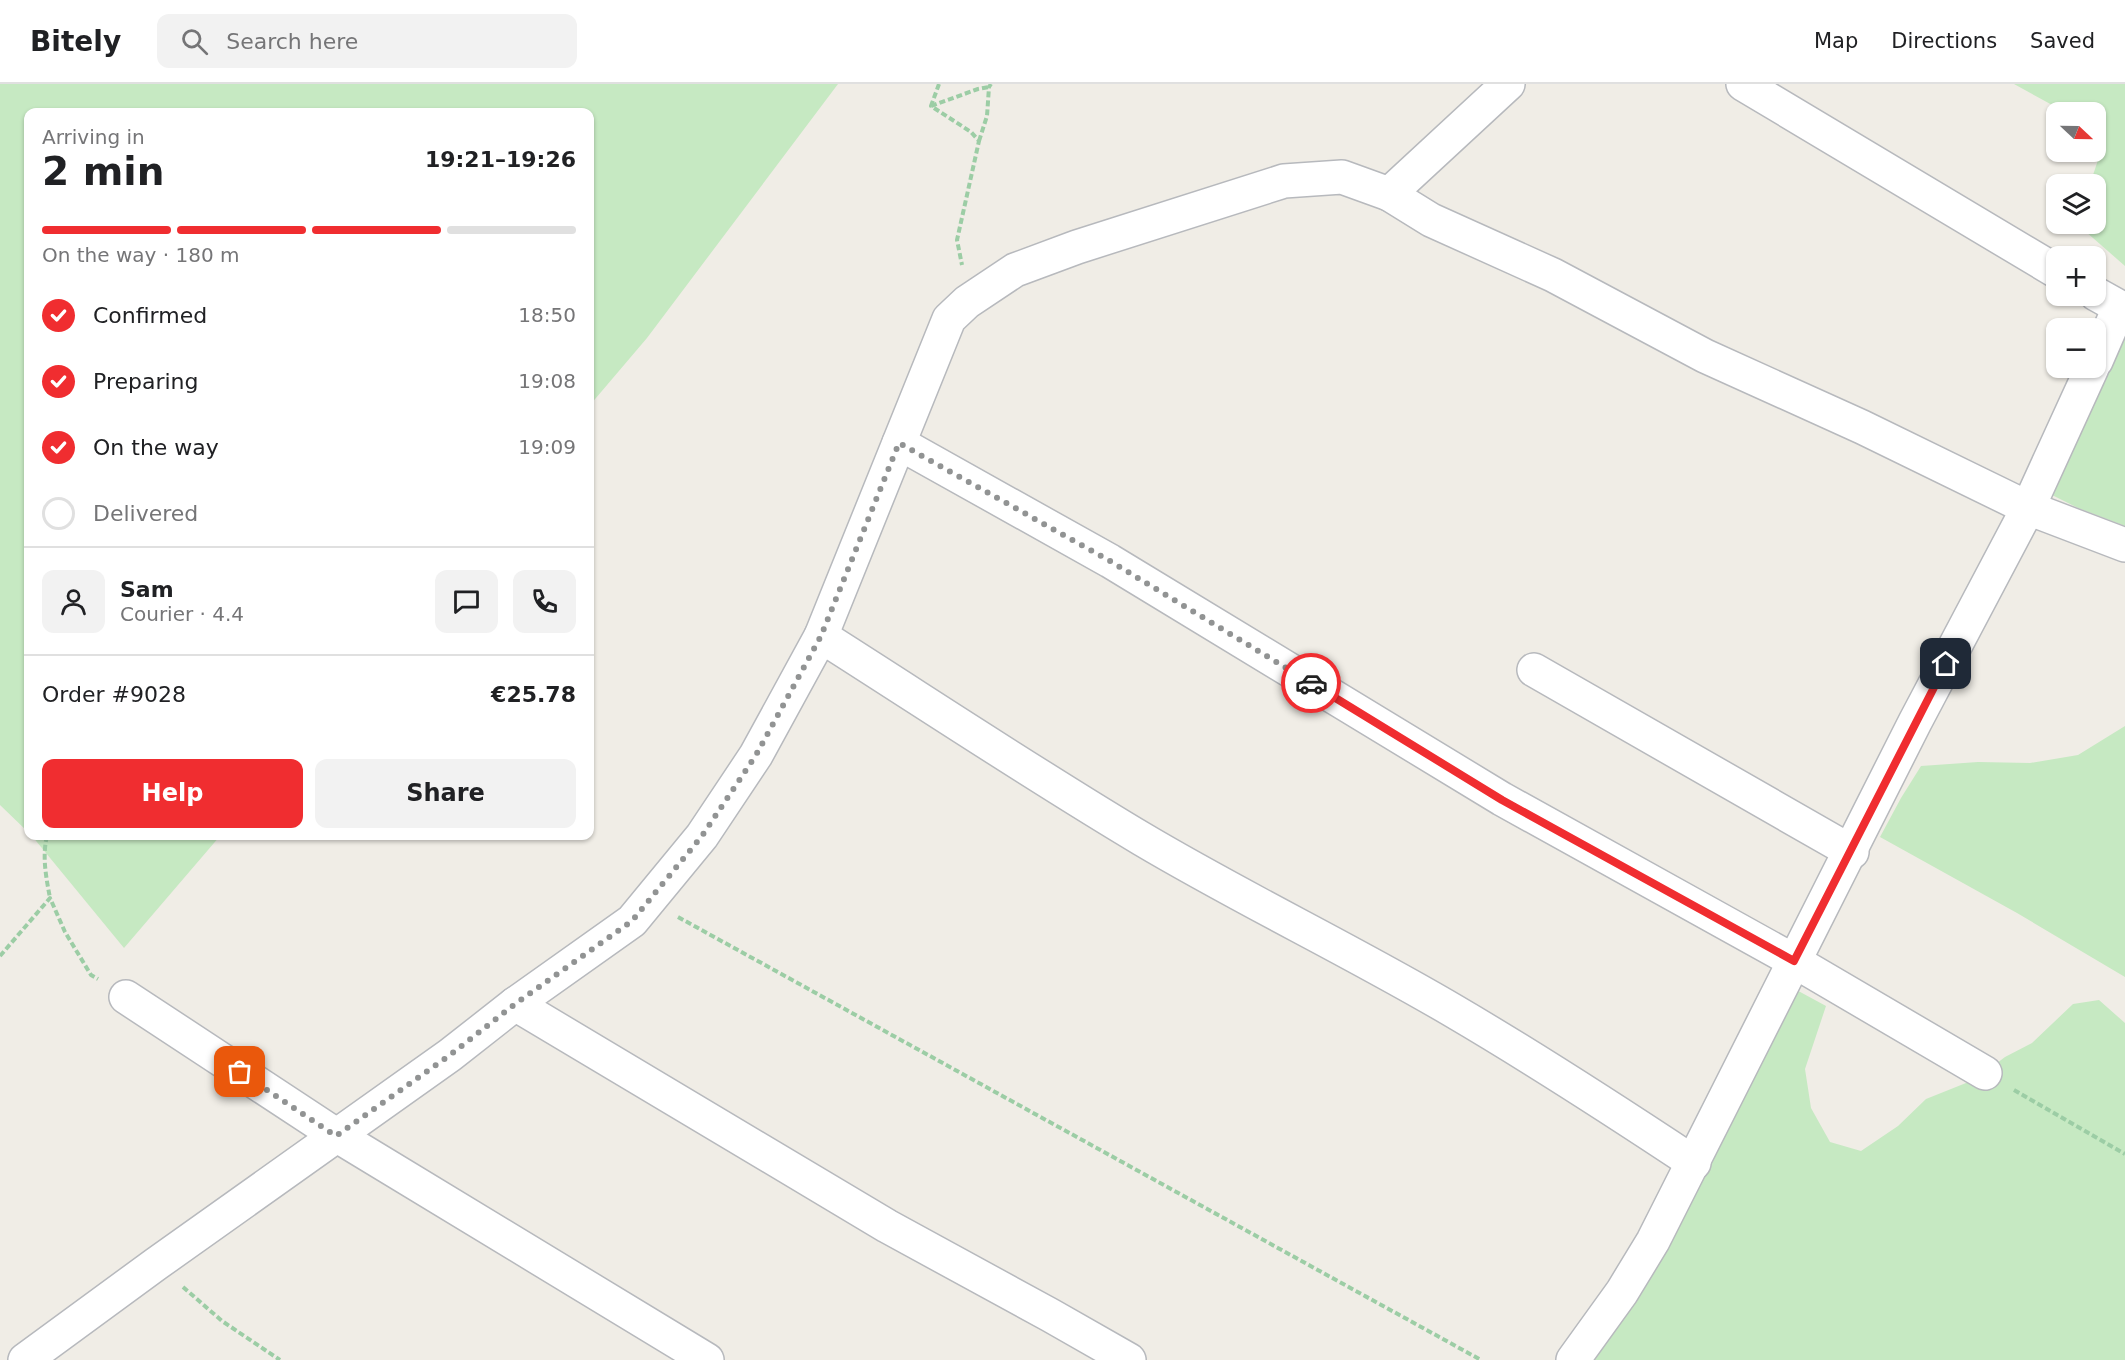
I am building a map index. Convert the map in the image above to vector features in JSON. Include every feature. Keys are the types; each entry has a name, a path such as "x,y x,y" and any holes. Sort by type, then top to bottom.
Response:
{"street":[{"path":"1389,194 1508,84"},
{"path":"1743,84 2046,265"},
{"path":"25,1360 450,1055 515,1004 632,921 702,836 750,764 821,636 949,319 966,302 1015,270 1077,247 1284,181 1342,177 1389,194 1431,220 1553,275 1706,356 1862,427 2028,508 2125,545"},
{"path":"2106,327 2113,304"},
{"path":"1573,1360 1617,1300 1647,1251 1694,1163 1794,961 1852,852 1915,722 2028,508 2087,378"},
{"path":"899,443 1110,561 1502,800 1794,961 1984,1072"},
{"path":"821,636 1045,780 1212,879 1450,1009 1610,1107 1694,1163"},
{"path":"1534,670 1852,852"},
{"path":"126,997 336,1136 707,1360"},
{"path":"515,1004 887,1226 1129,1360"}],"path":[{"path":"931,106 939,84"},
{"path":"931,106 990,86 987,116 979,141 957,240 964,271 966,302"},
{"path":"931,106 971,132 979,141"},
{"path":"46,840 44,848 46,878 50,898 65,932 91,975 126,997"},
{"path":"0,956 50,898"},
{"path":"649,902 1481,1360"},
{"path":"1984,1072 2125,1154"},
{"path":"156,1264 222,1321 280,1360"}],"green space":[{"path":"0,84 838,84 647,338 594,400 594,108 24,108 24,828 0,805"},
{"path":"2014,84 2125,84 2125,266 2106,249 2106,246 2102,246 2088,234 2106,234 2106,174 2093,174 2097,162 2106,162 2106,102 2047,102"},
{"path":"2125,319 2125,526 2078,508 2046,492 2098,378 2106,378 2106,361"},
{"path":"2125,726 2125,977 2017,913 1880,837 1921,766 1978,762 2030,763 2078,755"},
{"path":"35,840 217,840 124,948"},
{"path":"1791,987 1826,1006 1805,1069 1811,1108 1830,1142 1861,1151 1898,1126 1926,1099 1976,1079 2005,1057 2032,1043 2073,1004 2099,1000 2125,1023 2125,1360 1583,1360"}],"way so far":[{"path":"240,1072 336,1136 632,921 702,836 756,755 821,636 899,443 1110,561 1311,683"}],"route":[{"path":"1311,683 1502,800 1794,961 1852,852 1946,664"}]}
